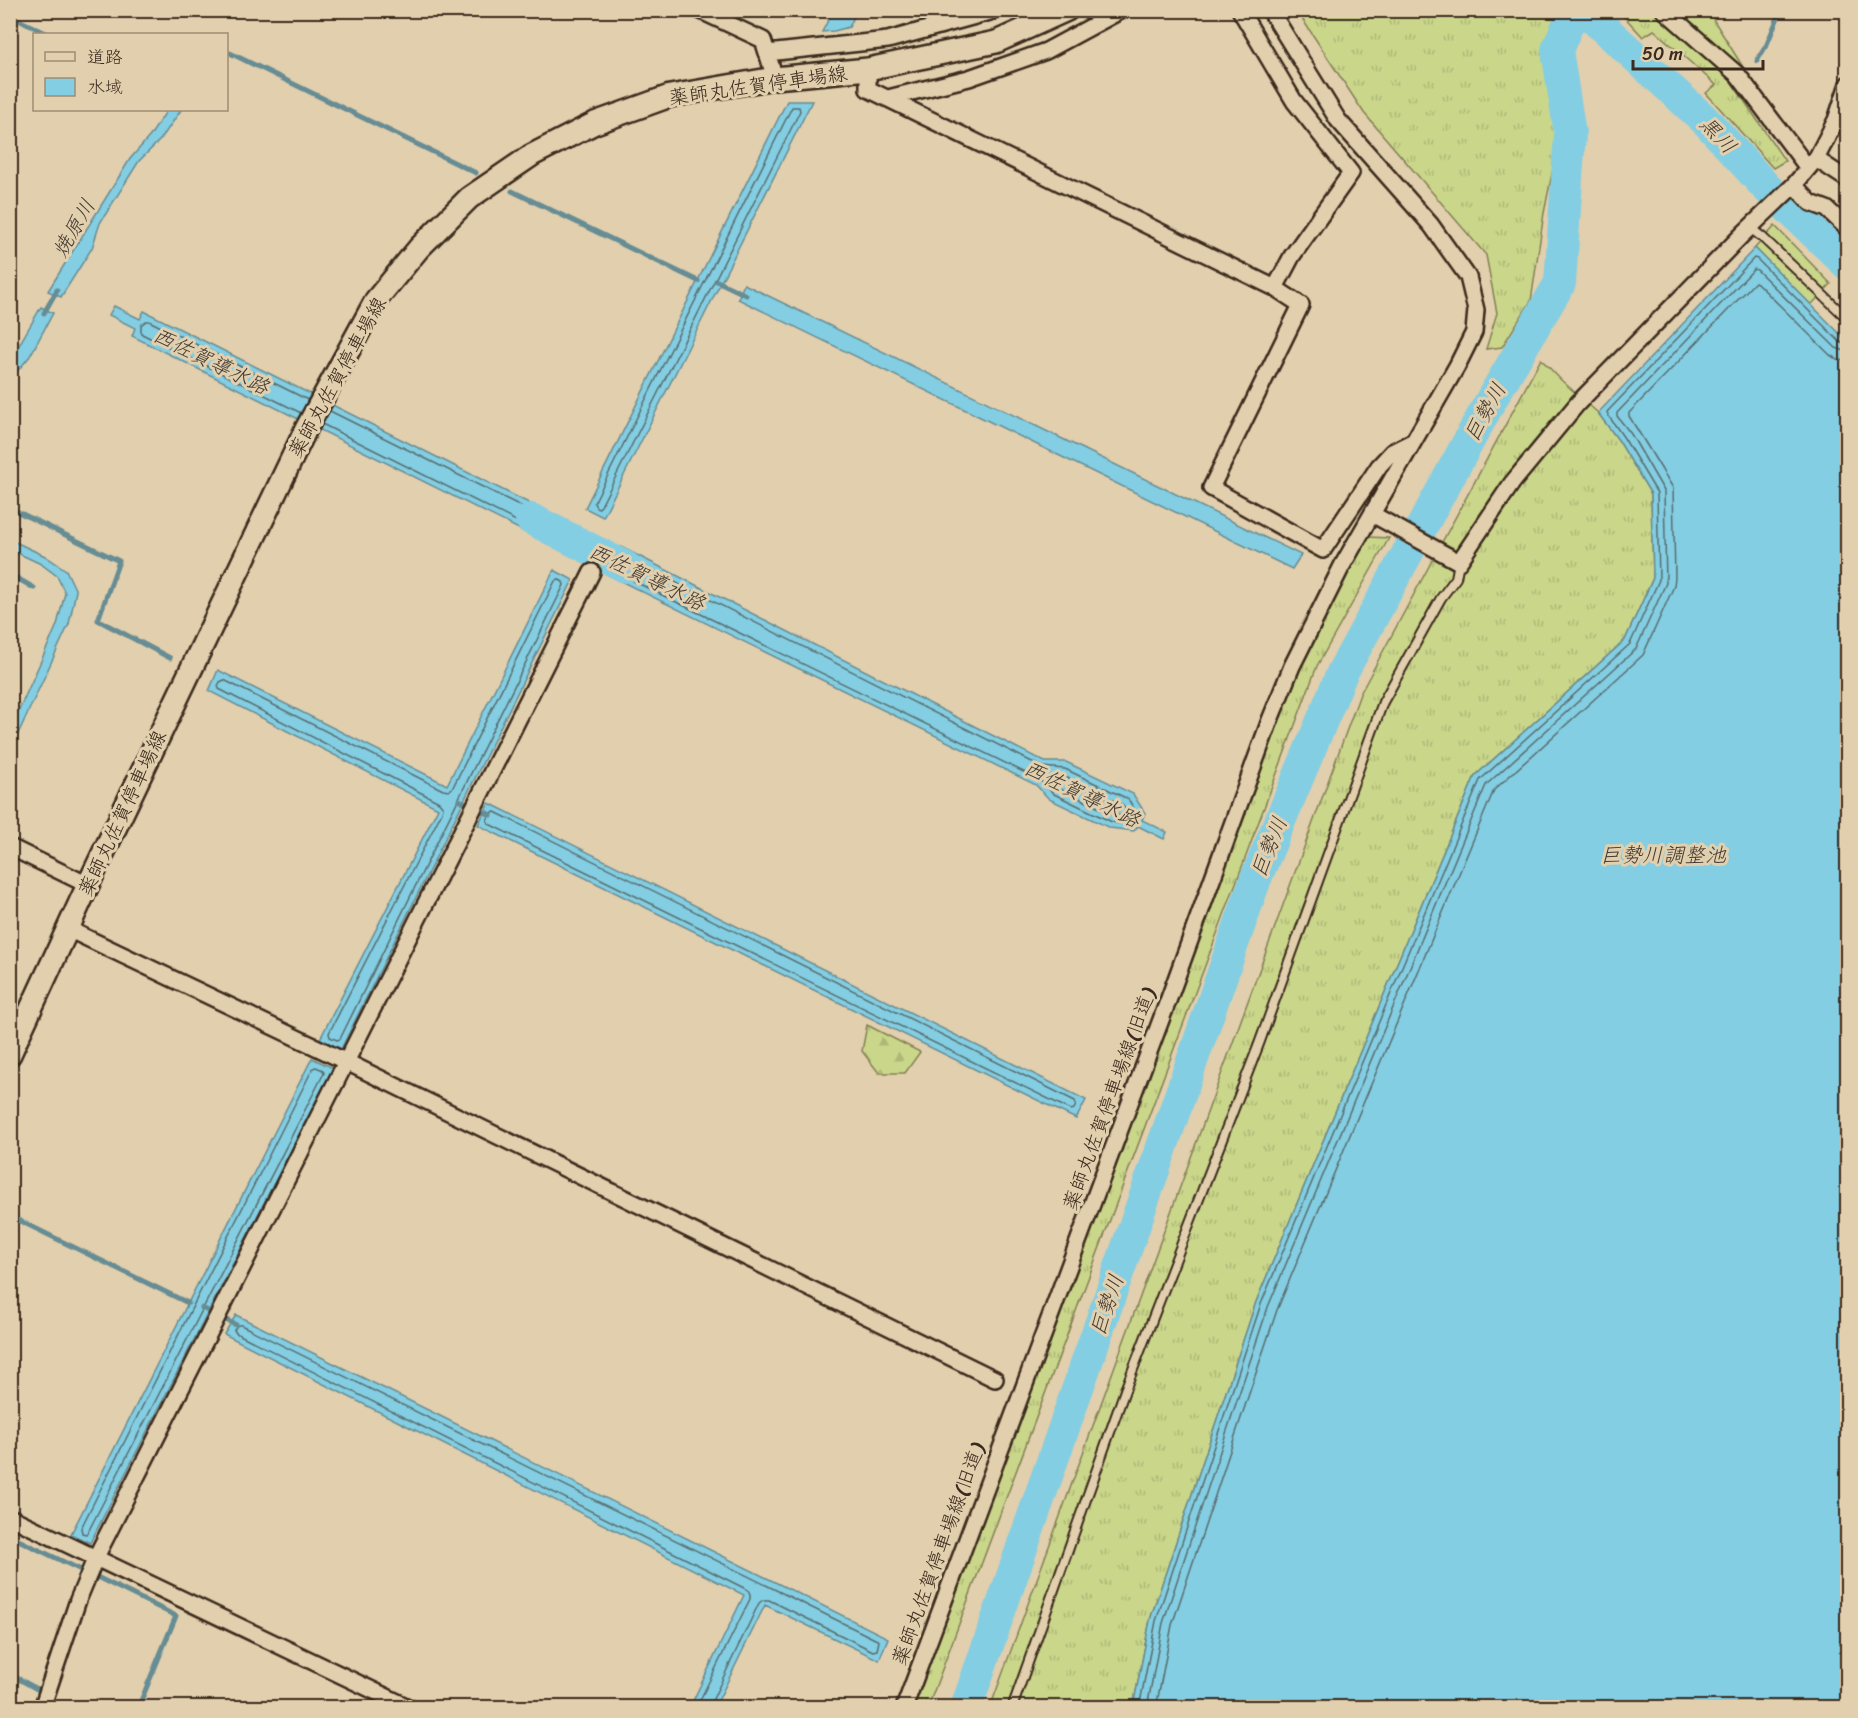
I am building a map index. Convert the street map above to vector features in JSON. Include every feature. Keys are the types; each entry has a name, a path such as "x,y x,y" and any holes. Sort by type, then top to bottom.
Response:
{"main road":[{"name":"薬師丸佐賀停車場線","path":"10,1054 88,885 306,429 376,300 419,248 469,198 532,155 595,123 670,96 775,78 868,69 996,42 1067,10"}],"street":[{"path":"699,10 763,40 775,78"},
{"path":"767,53 888,40 997,10"},
{"path":"888,99 969,78 1046,51 1122,10"},
{"path":"1240,10 1294,101 1351,172 1292,256 1275,288"},
{"name":"薬師丸佐賀停車場線(旧道)","path":"904,1707 1168,1001 1270,720 1308,631 1342,566 1457,366 1474,332 1476,310 1468,277 1431,225 1338,120 1270,10"},
{"path":"1664,10 1737,75 1812,164 1848,180"},
{"path":"868,69 868,89 1275,288 1301,305 1211,488 1323,550 1379,466 1392,452 1414,441"},
{"path":"1371,514 1459,562 1512,483 1578,403 1812,164 1836,120 1848,84"},
{"path":"1794,184 1811,203 1827,209 1848,229"},
{"path":"42,1707 78,1600 96,1557 225,1302 333,1056 469,818 592,572"},
{"path":"10,846 88,885"},
{"path":"68,929 995,1379"},
{"path":"10,1517 96,1557 379,1701 410,1707"}],"lane":[{"path":"1750,228 1848,319"},
{"path":"1012,1707 1125,1390 1259,1044 1383,702 1441,598 1456,578 1459,562"}],"green space":[{"path":"1297,11 1557,11 1543,58 1560,134 1544,213 1531,301 1502,347 1486,349 1497,313 1486,255 1364,113"},
{"path":"1619,11 1708,11 1743,67 1730,80 1785,161 1773,168 1706,93 1716,85 1654,30 1643,37"},
{"path":"1775,226 1831,284 1811,305 1755,248"},
{"path":"1541,359 1598,413 1619,441 1651,494 1653,578 1625,640 1475,776 1256,1302 1150,1620 1133,1707 990,1708 1360,694"},
{"path":"1368,537 1389,538 1317,666 928,1707 911,1708 1265,750 1315,630"},
{"path":"867,1025 920,1052 905,1073 879,1073 862,1051"}],"water":[{"path":"833,11 857,11 849,27 822,32"},
{"path":"787,101 812,101 603,517 585,508"},
{"path":"166,111 180,111 161,139 139,161 100,223 92,248 61,297 48,291 130,159 150,136"},
{"name":"巨勢川調整池","path":"1755,248 1847,341 1847,1707 1133,1707 1150,1620 1256,1302 1475,776 1625,640 1653,578 1651,494 1619,441 1598,413"},
{"path":"744,284 1301,555 1292,569 738,299"},
{"path":"114,306 140,319 144,311 551,514 547,523 572,535 568,544 543,531 539,539 132,336 135,328 109,315"},
{"path":"41,307 53,313 30,356 11,379 11,359"},
{"path":"11,540 45,556 66,570 76,591 69,624 11,749 11,728 57,625 65,593 57,576 41,564 11,550"},
{"path":"590,543 616,555 621,547 1045,762 1066,762 1133,794 1145,813 1142,820 1167,832 1164,839 1138,826 1134,831 1110,828 1049,799 1036,785 606,574 611,564 586,552"},
{"path":"554,570 573,580 341,1049 320,1039 438,808 209,691 218,670 447,785"},
{"path":"489,803 1086,1100 1076,1119 478,825"},
{"path":"312,1058 333,1068 90,1543 71,1534"},
{"path":"236,1315 888,1638 879,1660 765,1605 715,1707 690,1707 744,1595 224,1334"}],"waterway":[{"name":"巨勢川","path":"966,1708 1256,878 1342,673 1491,400 1560,283 1570,134 1557,50 1574,10"},
{"name":"黒川","path":"1584,10 1708,123 1766,187 1848,265"},
{"path":"1757,61 1767,44 1781,10"},
{"path":"10,16 46,33"},
{"path":"230,53 476,173"},
{"path":"512,191 698,281"},
{"path":"1840,258 1848,251"},
{"path":"717,281 746,295"},
{"name":"焼原川","path":"44,313 57,290"},
{"path":"10,508 119,561 98,620 170,658"},
{"name":"西佐賀導水路","path":"531,519 626,567"},
{"path":"10,574 34,588"},
{"path":"459,800 491,815"},
{"path":"10,1216 188,1303"},
{"path":"202,1308 236,1325"},
{"path":"10,1536 83,1571"},
{"path":"97,1577 176,1616 138,1708"},
{"path":"10,1674 37,1689"}]}
